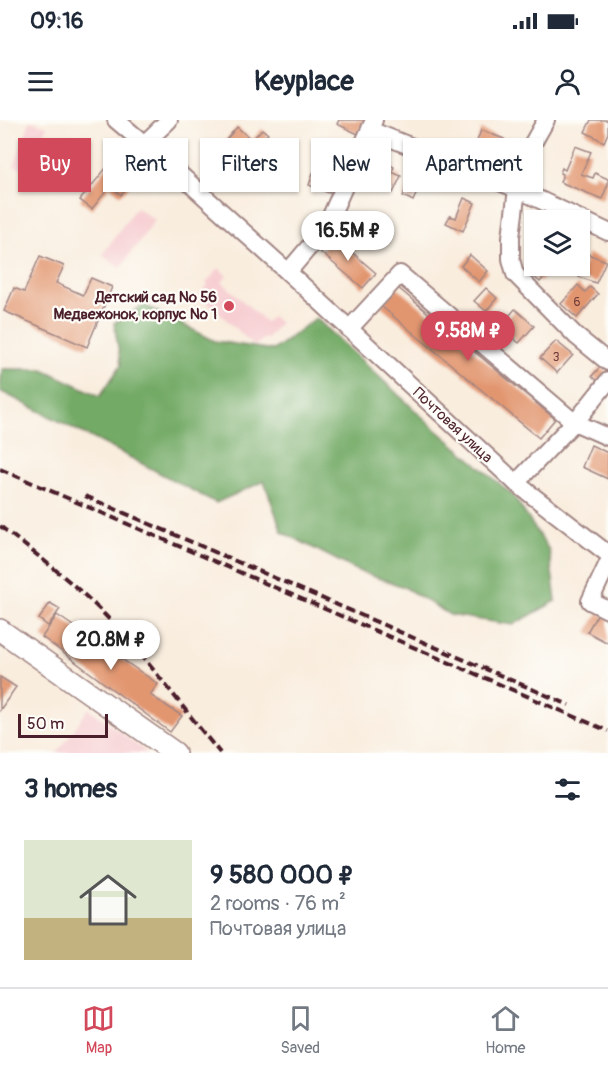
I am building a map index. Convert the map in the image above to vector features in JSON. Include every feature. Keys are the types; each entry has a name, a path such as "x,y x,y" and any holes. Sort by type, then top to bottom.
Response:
{"main road":[{"path":"0,630 175,753"}],"street":[{"name":"Почтовая улица","path":"116,120 135,138"},
{"path":"150,138 169,120"},
{"path":"536,138 546,120"},
{"path":"288,272 326,227 372,125 403,139"},
{"name":"Почтовая улица","path":"188,182 516,483 608,554"},
{"path":"517,192 511,237 511,259 515,274 576,336 608,362"},
{"path":"523,192 608,232"},
{"path":"350,329 400,273 574,422 608,437"},
{"path":"516,483 574,422 608,381"},
{"path":"608,563 590,601 608,610"}],"shaded area":[{"path":"30,121 47,126 44,135 52,138 24,138"},
{"path":"18,155 18,167 14,166"},
{"path":"136,207 155,220 120,268 102,255"},
{"name":"Детский сад № 56 Медвежонок, корпус № 1","path":"219,268 227,276 222,282 266,322 272,316 280,323 266,339 264,337 255,346 199,295"},
{"path":"89,708 147,753 57,753"}],"green space":[{"path":"144,305 215,341 273,350 316,318 431,425 513,495 549,550 556,601 513,625 450,615 404,587 358,571 282,532 264,481 216,503 0,391 2,369 43,369 100,396 121,365 114,323"}],"building":[{"path":"339,120 365,120 358,134 337,124"},
{"path":"591,120 608,120 608,133 604,142 585,132"},
{"path":"237,127 250,138 228,138"},
{"path":"262,129 268,134 266,136 268,138 254,138"},
{"path":"481,130 501,138 478,138"},
{"path":"575,146 591,152 581,174 593,178 595,173 608,179 602,199 560,182 563,174 560,173 562,168 565,170"},
{"path":"391,166 394,167 392,172 401,176 393,193 391,192"},
{"path":"103,172 103,192 105,192 92,209 80,200 87,192 91,192 91,187"},
{"path":"405,192 417,192 413,201 403,196"},
{"path":"464,198 475,203 463,231 446,223 450,216 456,218"},
{"path":"333,236 376,273 363,288 320,252"},
{"path":"470,255 488,271 479,282 461,266"},
{"path":"590,255 606,261 596,283 579,277 590,276"},
{"path":"40,256 64,266 56,283 83,295 91,278 112,287 87,347 4,311 14,288 24,292"},
{"path":"533,276 545,276 540,282"},
{"path":"578,285 585,292 590,287 598,294 577,318 561,304"},
{"path":"397,287 555,419 539,438 381,306"},
{"path":"486,288 497,298 486,311 474,301"},
{"path":"515,309 534,326 519,343 500,327"},
{"path":"556,341 573,355 557,373 540,358"},
{"path":"600,367 607,373 599,382 592,376"},
{"path":"591,445 608,453 608,479 582,467"},
{"path":"50,603 60,609 48,626 39,619"},
{"path":"598,613 608,618 608,643 587,632"},
{"path":"57,615 158,684 150,695 182,716 170,732 42,637"},
{"path":"0,677 16,687 0,710"}],"railway":[{"path":"0,469 608,731"},
{"path":"85,496 569,705"},
{"path":"0,526 67,580 105,615 150,665 220,753"}],"place":[{"name":"Детский сад № 56 Медвежонок, корпус № 1","path":"229,306"}]}
